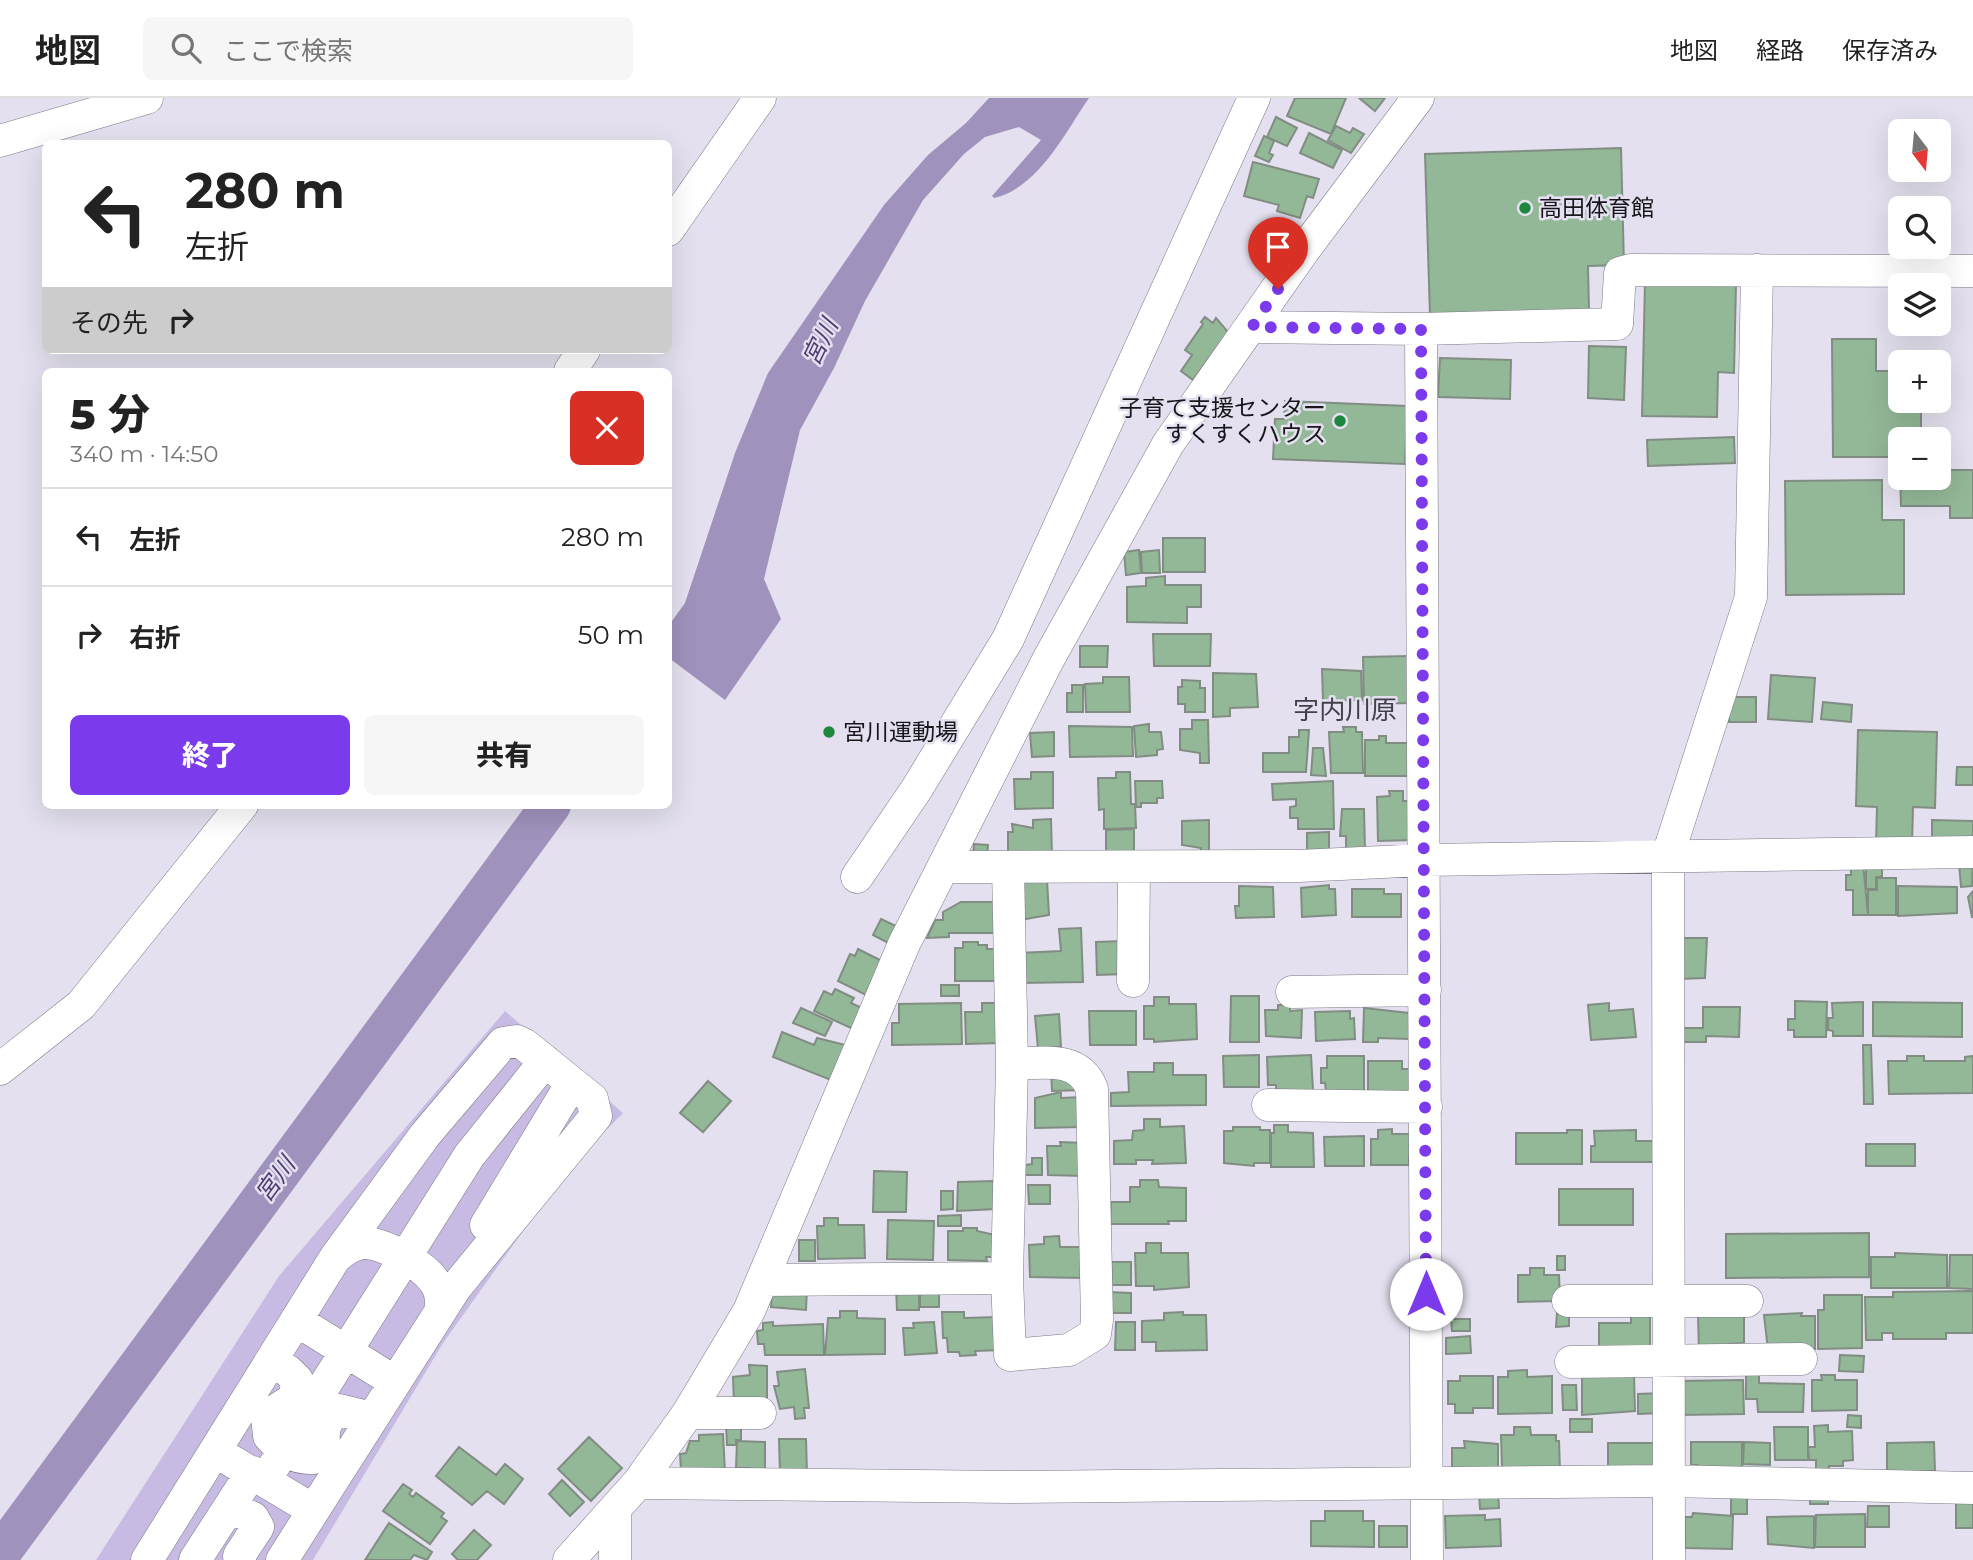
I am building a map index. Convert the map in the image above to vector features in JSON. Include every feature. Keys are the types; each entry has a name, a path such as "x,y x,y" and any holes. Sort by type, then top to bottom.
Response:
{"street":[{"path":"0,141 147,98"},
{"path":"672,224 761,98"},
{"path":"857,877 916,790 1008,639 1254,98"},
{"path":"569,1560 638,1483 688,1413 749,1311 904,944 1048,660 1168,444 1304,250 1418,98"},
{"path":"1252,327 1421,329 1617,324 1620,273 1631,270 1973,271"},
{"path":"1670,1560 1668,855 1751,597 1757,270"},
{"path":"1421,329 1427,1560"},
{"path":"0,1069 81,1005 239,809"},
{"path":"945,867 1299,866 1424,860 1973,852"},
{"path":"1008,867 1012,1064 1007,1278 1010,1355 1069,1350 1095,1334 1097,1320 1092,1089 1083,1071 1073,1065 1012,1064"},
{"path":"1133,981 1134,868"},
{"path":"1292,992 1425,990"},
{"path":"158,1557 215,1451 335,1258 433,1125 503,1043 517,1041 592,1099 596,1116 466,1275 282,1560"},
{"path":"195,1560 230,1507 284,1450 473,1150 545,1061"},
{"path":"466,1275 468,1255 572,1083"},
{"path":"1268,1105 1426,1107"},
{"path":"433,1125 515,1178"},
{"path":"335,1258 349,1246 378,1243 433,1279 439,1290 440,1312"},
{"path":"762,1280 1007,1278"},
{"path":"1568,1301 1746,1301"},
{"path":"296,1320 395,1382"},
{"path":"1570,1362 1801,1359"},
{"path":"271,1361 298,1380 295,1398 267,1416 269,1436 284,1450 301,1458 313,1458 324,1447 324,1426 329,1416 339,1410 372,1418"},
{"path":"688,1413 760,1413"},
{"path":"215,1451 313,1510"},
{"path":"638,1483 1011,1488 1669,1481 1973,1488"},
{"path":"230,1507 253,1518 258,1527 239,1556 240,1560"},
{"path":"615,1511 615,1560"}],"shaded area":[{"path":"505,1011 623,1113 566,1171 443,1343 313,1560 96,1560 279,1276"}],"water":[{"path":"989,98 1089,98 1049,157 1024,183 1010,192 994,198 992,196 1041,140 1019,127 985,137 964,154 923,200 865,301 834,368 800,430 764,579 781,619 725,700 672,660 672,621 685,603 735,453 768,373 884,205 928,155 966,123"}],"building":[{"path":"1295,98 1346,98 1331,134 1287,116"},
{"path":"1359,98 1385,98 1375,111"},
{"path":"1276,117 1297,128 1287,146 1267,137"},
{"path":"1336,126 1350,133 1353,128 1364,134 1351,153 1328,140"},
{"path":"1309,133 1342,150 1333,168 1300,153"},
{"path":"1264,136 1274,141 1269,153 1273,155 1269,162 1255,156"},
{"path":"1621,148 1624,265 1588,266 1589,311 1430,316 1425,154"},
{"path":"1253,162 1319,179 1313,198 1307,196 1300,218 1277,211 1279,205 1244,196"},
{"path":"1645,282 1736,284 1734,373 1718,372 1717,417 1642,416"},
{"path":"1205,317 1213,323 1216,318 1228,332 1193,380 1181,371 1192,355 1185,350"},
{"path":"1832,339 1876,339 1876,371 1888,371 1888,413 1921,413 1921,427 1888,427 1888,457 1833,457"},
{"path":"1589,346 1626,347 1624,400 1588,398"},
{"path":"1440,358 1511,360 1510,399 1438,397"},
{"path":"1285,401 1407,406 1405,464 1273,459 1275,419 1284,419"},
{"path":"1734,437 1735,463 1648,466 1647,440"},
{"path":"1951,470 1973,470 1973,518 1950,518 1950,506 1901,506 1900,490 1951,490"},
{"path":"1882,480 1882,520 1904,520 1904,594 1786,595 1785,481"},
{"path":"1163,538 1205,538 1205,572 1163,572"},
{"path":"1139,550 1141,573 1126,575 1124,552"},
{"path":"1159,550 1160,573 1142,573 1141,552"},
{"path":"1165,576 1165,585 1201,585 1201,607 1187,607 1187,623 1127,622 1127,587 1146,586 1146,578"},
{"path":"1153,634 1211,634 1210,666 1154,666"},
{"path":"1080,646 1108,646 1107,667 1080,667"},
{"path":"1409,656 1410,703 1364,704 1363,657"},
{"path":"1322,669 1361,671 1362,700 1323,701"},
{"path":"1213,673 1256,674 1258,707 1230,708 1230,716 1213,717"},
{"path":"1771,675 1815,678 1812,722 1768,719"},
{"path":"1103,677 1129,677 1130,712 1086,712 1085,684 1103,683"},
{"path":"1182,680 1200,681 1200,688 1205,688 1205,712 1185,712 1185,704 1178,704 1178,687 1182,687"},
{"path":"1072,685 1083,685 1083,712 1067,712 1067,693 1072,693"},
{"path":"1729,697 1756,697 1756,722 1729,722"},
{"path":"1823,702 1852,705 1851,722 1821,719"},
{"path":"1192,720 1208,720 1209,763 1200,763 1200,753 1180,750 1180,729 1192,729"},
{"path":"1149,724 1149,732 1161,732 1163,749 1157,750 1157,755 1136,757 1134,726"},
{"path":"1069,726 1132,727 1133,756 1070,757"},
{"path":"1343,727 1356,727 1356,732 1362,732 1363,773 1331,773 1329,732 1344,732"},
{"path":"1299,730 1309,730 1306,772 1263,772 1263,753 1289,753 1289,737 1299,737"},
{"path":"1858,730 1937,732 1935,808 1913,807 1912,845 1876,844 1877,807 1856,806"},
{"path":"1054,732 1054,756 1032,757 1030,733"},
{"path":"1379,736 1386,736 1386,743 1408,743 1408,776 1365,776 1365,740 1379,740"},
{"path":"1313,748 1323,748 1326,776 1311,775"},
{"path":"1957,767 1973,767 1973,785 1956,785"},
{"path":"1031,772 1053,772 1053,808 1015,809 1014,779 1031,779"},
{"path":"1116,772 1130,772 1131,804 1135,804 1136,828 1104,829 1104,809 1099,810 1098,778 1116,778"},
{"path":"1135,781 1162,781 1163,798 1157,798 1157,803 1141,803 1141,807 1136,807"},
{"path":"1333,781 1334,829 1298,829 1298,818 1290,818 1290,807 1296,806 1296,799 1273,800 1272,784"},
{"path":"1389,791 1403,791 1403,801 1411,801 1412,840 1378,841 1377,797 1390,796"},
{"path":"1342,809 1364,809 1365,850 1346,850 1346,836 1340,836"},
{"path":"1051,819 1052,856 1008,856 1008,832 1013,832 1012,824 1033,828 1033,820"},
{"path":"1209,820 1209,854 1201,855 1201,848 1182,845 1182,821"},
{"path":"1932,820 1973,821 1973,848 1932,848"},
{"path":"1134,829 1134,853 1106,854 1106,830"},
{"path":"1329,832 1329,850 1307,851 1307,833"},
{"path":"974,844 988,845 987,857 973,856"},
{"path":"1866,862 1882,863 1882,877 1876,877 1876,889 1866,889"},
{"path":"1863,863 1868,915 1853,915 1853,890 1846,890 1846,875 1851,875 1851,864"},
{"path":"1959,863 1973,863 1972,886 1961,887"},
{"path":"1877,878 1896,878 1896,915 1868,915 1868,890 1877,890"},
{"path":"1047,880 1049,915 1020,920 1018,881"},
{"path":"1329,885 1329,889 1335,889 1336,915 1302,917 1301,888"},
{"path":"1239,886 1273,887 1274,917 1236,918 1235,906 1239,906"},
{"path":"1898,886 1957,887 1957,913 1898,916"},
{"path":"1352,889 1384,889 1384,894 1401,894 1401,917 1352,917"},
{"path":"1973,891 1973,917 1972,917 1968,897"},
{"path":"961,902 1002,902 1002,933 949,933 949,937 927,938 935,920 943,920 943,912"},
{"path":"881,919 900,928 892,945 873,935"},
{"path":"1081,928 1083,982 1020,983 1018,953 1061,951 1059,929"},
{"path":"1679,938 1707,938 1705,978 1679,979"},
{"path":"1123,941 1125,974 1097,975 1096,942"},
{"path":"963,942 978,942 978,945 987,945 987,949 1000,949 1001,981 955,981 955,948 963,948"},
{"path":"858,949 884,962 868,996 838,981 850,954 855,956"},
{"path":"941,985 959,985 959,996 941,996"},
{"path":"835,989 854,998 851,1003 862,1008 853,1029 814,1011 824,991 832,995"},
{"path":"1231,996 1259,996 1259,1042 1230,1042"},
{"path":"1154,997 1169,997 1169,1004 1196,1004 1197,1039 1154,1042 1154,1039 1144,1039 1144,1006 1154,1006"},
{"path":"1795,1001 1827,1002 1826,1037 1794,1037 1794,1030 1788,1030 1788,1019 1795,1019"},
{"path":"1863,1002 1863,1036 1833,1036 1833,1031 1828,1030 1828,1018 1833,1018 1832,1003"},
{"path":"1873,1002 1962,1003 1962,1037 1873,1036"},
{"path":"961,1003 962,1044 892,1045 892,1023 899,1023 899,1004"},
{"path":"982,1003 1001,1003 1001,1043 966,1044 965,1012 982,1012"},
{"path":"1609,1003 1609,1011 1633,1009 1636,1037 1591,1040 1588,1005"},
{"path":"1278,1005 1290,1005 1290,1011 1302,1010 1301,1038 1266,1036 1265,1010 1278,1010"},
{"path":"1703,1007 1740,1007 1739,1037 1706,1036 1706,1042 1683,1042 1682,1028 1703,1028"},
{"path":"801,1008 832,1022 825,1036 793,1023"},
{"path":"1364,1008 1409,1013 1409,1039 1378,1038 1378,1042 1363,1042"},
{"path":"1089,1011 1136,1011 1136,1045 1090,1045"},
{"path":"1350,1011 1350,1019 1354,1018 1355,1039 1316,1041 1315,1012"},
{"path":"1059,1014 1061,1047 1038,1049 1035,1016"},
{"path":"782,1032 814,1045 817,1038 845,1045 831,1080 773,1057"},
{"path":"1863,1045 1871,1045 1873,1104 1864,1104"},
{"path":"1259,1055 1259,1087 1224,1087 1223,1056"},
{"path":"1311,1055 1313,1090 1276,1092 1276,1085 1268,1085 1267,1057"},
{"path":"1327,1056 1364,1056 1364,1092 1326,1091 1325,1083 1321,1083 1321,1068 1327,1068"},
{"path":"1907,1056 1924,1056 1924,1061 1965,1061 1965,1057 1973,1056 1973,1093 1889,1094 1888,1061 1907,1061"},
{"path":"1368,1061 1402,1061 1402,1069 1413,1069 1413,1091 1368,1091"},
{"path":"1154,1063 1173,1063 1173,1075 1206,1075 1206,1105 1111,1106 1111,1093 1129,1092 1128,1072 1154,1072"},
{"path":"1051,1070 1083,1090 1052,1091"},
{"path":"708,1081 731,1101 703,1132 680,1113"},
{"path":"1061,1092 1061,1098 1082,1097 1082,1127 1035,1128 1035,1098"},
{"path":"1144,1119 1160,1119 1160,1127 1184,1126 1186,1163 1152,1164 1153,1160 1136,1160 1136,1164 1114,1164 1114,1141 1132,1140 1133,1131 1144,1130"},
{"path":"1274,1125 1288,1125 1288,1132 1313,1133 1314,1167 1271,1167 1271,1133 1274,1133"},
{"path":"1233,1127 1260,1127 1260,1130 1270,1130 1270,1163 1254,1163 1254,1166 1224,1163 1224,1131 1233,1131"},
{"path":"1392,1129 1392,1134 1413,1134 1413,1156 1409,1156 1409,1165 1371,1165 1371,1139 1378,1139 1378,1130"},
{"path":"1567,1130 1582,1130 1582,1164 1516,1164 1516,1133 1567,1133"},
{"path":"1636,1130 1636,1141 1660,1141 1660,1162 1591,1162 1591,1146 1595,1146 1594,1131"},
{"path":"1364,1136 1364,1166 1325,1166 1324,1137"},
{"path":"1060,1142 1084,1143 1084,1176 1048,1175 1047,1146 1061,1146"},
{"path":"1866,1144 1915,1144 1915,1166 1866,1166"},
{"path":"1032,1158 1042,1158 1042,1175 1025,1175 1024,1165 1032,1164"},
{"path":"874,1171 907,1172 906,1212 873,1212"},
{"path":"1140,1180 1158,1180 1159,1187 1186,1188 1186,1221 1168,1221 1169,1224 1110,1224 1111,1202 1130,1202 1130,1187 1140,1187"},
{"path":"995,1181 996,1209 957,1211 958,1182"},
{"path":"1028,1185 1050,1185 1050,1204 1029,1204"},
{"path":"1559,1189 1633,1189 1633,1225 1559,1225"},
{"path":"941,1191 953,1191 953,1209 941,1210"},
{"path":"961,1215 961,1226 938,1226 938,1216"},
{"path":"824,1218 838,1218 838,1225 864,1225 865,1258 818,1259 817,1226 824,1226"},
{"path":"888,1220 934,1221 933,1260 887,1259"},
{"path":"963,1228 977,1228 977,1231 995,1235 995,1257 986,1257 987,1261 948,1260 948,1231 963,1231"},
{"path":"1869,1233 1869,1277 1726,1278 1726,1234"},
{"path":"1059,1236 1060,1247 1084,1247 1083,1278 1030,1277 1029,1245 1044,1244 1044,1237"},
{"path":"799,1240 815,1240 815,1261 799,1261"},
{"path":"1146,1243 1161,1243 1161,1253 1188,1253 1189,1287 1154,1290 1154,1286 1136,1286 1135,1253 1146,1253"},
{"path":"1895,1253 1947,1255 1947,1288 1871,1288 1871,1257 1895,1257"},
{"path":"1950,1255 1973,1255 1973,1289 1949,1288"},
{"path":"1557,1256 1565,1256 1565,1270 1557,1270"},
{"path":"1111,1262 1131,1262 1131,1285 1112,1285"},
{"path":"1530,1268 1544,1268 1544,1275 1559,1275 1560,1301 1518,1302 1518,1275 1530,1275"},
{"path":"807,1287 806,1310 771,1307 772,1295"},
{"path":"896,1287 919,1287 919,1310 897,1310"},
{"path":"920,1287 939,1287 939,1307 920,1307"},
{"path":"1973,1291 1973,1333 1946,1333 1946,1339 1893,1339 1893,1333 1882,1333 1882,1340 1866,1340 1865,1297 1893,1297 1893,1292"},
{"path":"1108,1292 1131,1293 1131,1313 1108,1313"},
{"path":"1824,1295 1862,1295 1862,1348 1818,1349 1818,1310 1824,1310"},
{"path":"840,1311 857,1311 857,1318 885,1319 885,1354 825,1355 828,1318 840,1318"},
{"path":"942,1312 964,1312 964,1318 999,1317 1001,1350 975,1351 976,1355 960,1356 959,1352 948,1352 947,1338 943,1338"},
{"path":"1183,1312 1183,1315 1206,1315 1207,1350 1156,1351 1156,1342 1142,1342 1142,1321 1164,1320 1164,1313"},
{"path":"1557,1312 1569,1312 1569,1326 1556,1327"},
{"path":"1744,1313 1744,1343 1729,1344 1729,1353 1699,1353 1698,1314"},
{"path":"1802,1313 1801,1316 1815,1316 1815,1349 1768,1350 1764,1315"},
{"path":"1631,1316 1650,1316 1650,1353 1599,1351 1599,1323 1631,1323"},
{"path":"1451,1319 1470,1319 1470,1331 1452,1331"},
{"path":"773,1322 773,1326 823,1324 824,1355 765,1355 764,1344 758,1344 757,1331 763,1330 763,1323"},
{"path":"934,1322 937,1353 905,1355 903,1328 914,1328 913,1323"},
{"path":"1116,1322 1135,1322 1135,1350 1115,1350"},
{"path":"1470,1336 1471,1353 1446,1354 1446,1338"},
{"path":"1840,1355 1864,1356 1863,1372 1839,1371"},
{"path":"749,1365 767,1366 767,1403 734,1403 733,1377 750,1375"},
{"path":"805,1369 809,1408 804,1408 805,1418 795,1419 794,1407 780,1409 774,1386 779,1386 777,1372"},
{"path":"1527,1370 1527,1377 1552,1376 1552,1413 1498,1414 1498,1377 1508,1377 1508,1371"},
{"path":"1746,1372 1759,1372 1759,1383 1804,1384 1803,1412 1758,1412 1757,1399 1746,1399"},
{"path":"1582,1375 1634,1376 1635,1411 1582,1415"},
{"path":"1821,1375 1835,1375 1835,1380 1857,1380 1857,1410 1812,1411 1812,1380 1822,1380"},
{"path":"1460,1376 1493,1376 1493,1408 1473,1408 1473,1413 1455,1413 1455,1404 1448,1404 1448,1381 1460,1381"},
{"path":"1743,1380 1744,1414 1678,1415 1677,1381"},
{"path":"1562,1385 1576,1385 1577,1410 1563,1410"},
{"path":"1662,1393 1662,1413 1638,1414 1638,1394"},
{"path":"1848,1415 1861,1416 1861,1428 1847,1427"},
{"path":"1570,1419 1592,1419 1592,1432 1570,1432"},
{"path":"726,1423 741,1423 741,1440 736,1440 736,1445 727,1445"},
{"path":"1828,1425 1828,1432 1852,1431 1853,1460 1843,1461 1843,1466 1829,1466 1829,1472 1816,1473 1816,1460 1809,1460 1808,1447 1815,1447 1814,1426"},
{"path":"1514,1427 1530,1427 1531,1435 1556,1435 1556,1441 1559,1441 1560,1471 1502,1468 1501,1435 1514,1435"},
{"path":"1774,1427 1808,1427 1808,1460 1775,1460"},
{"path":"723,1434 725,1472 681,1470 680,1454 686,1453 690,1441 699,1441 699,1435"},
{"path":"589,1437 622,1468 591,1501 558,1469"},
{"path":"779,1439 806,1439 807,1473 780,1474"},
{"path":"737,1441 765,1442 765,1475 750,1475 750,1468 736,1468"},
{"path":"1464,1441 1498,1444 1498,1476 1452,1477 1452,1448 1465,1448"},
{"path":"1691,1442 1742,1442 1742,1472 1698,1473 1698,1465 1691,1465"},
{"path":"1744,1442 1770,1443 1770,1465 1743,1464"},
{"path":"1934,1442 1935,1471 1887,1471 1887,1443"},
{"path":"1608,1443 1659,1443 1660,1473 1608,1473"},
{"path":"459,1447 496,1475 505,1464 523,1479 504,1504 487,1491 472,1505 436,1476"},
{"path":"562,1480 584,1502 570,1516 549,1494"},
{"path":"403,1484 412,1490 409,1494 413,1497 416,1493 444,1513 441,1517 447,1521 430,1544 383,1511"},
{"path":"1810,1488 1828,1488 1828,1504 1810,1504"},
{"path":"1731,1491 1747,1492 1747,1514 1731,1514"},
{"path":"1498,1492 1499,1508 1480,1509 1479,1493"},
{"path":"1956,1502 1973,1503 1973,1528 1956,1528"},
{"path":"1868,1506 1889,1506 1889,1527 1867,1527"},
{"path":"1325,1511 1363,1511 1363,1521 1374,1521 1374,1547 1311,1546 1311,1521 1325,1521"},
{"path":"1693,1513 1733,1516 1732,1549 1685,1548 1685,1517 1692,1517"},
{"path":"1865,1514 1865,1547 1815,1547 1816,1515"},
{"path":"1485,1515 1485,1520 1500,1519 1501,1546 1446,1548 1445,1516"},
{"path":"1814,1516 1814,1548 1768,1544 1767,1517"},
{"path":"389,1523 432,1552 427,1560 414,1555 410,1560 365,1560"},
{"path":"1379,1526 1407,1526 1407,1547 1379,1547"},
{"path":"474,1530 491,1545 477,1560 458,1560 452,1554"}],"waterway":[{"name":"宮川","path":"0,1554 548,809"}],"place":[{"name":"高田体育館","path":"1525,208"},
{"name":"子育て支援センター すくすくハウス","path":"1340,421"},
{"name":"宮川運動場","path":"829,732"}],"district":[{"name":"字内川原","path":"1345,710"}],"route":[{"path":"1278,289 1252,327 1421,329 1426,1294"}]}
